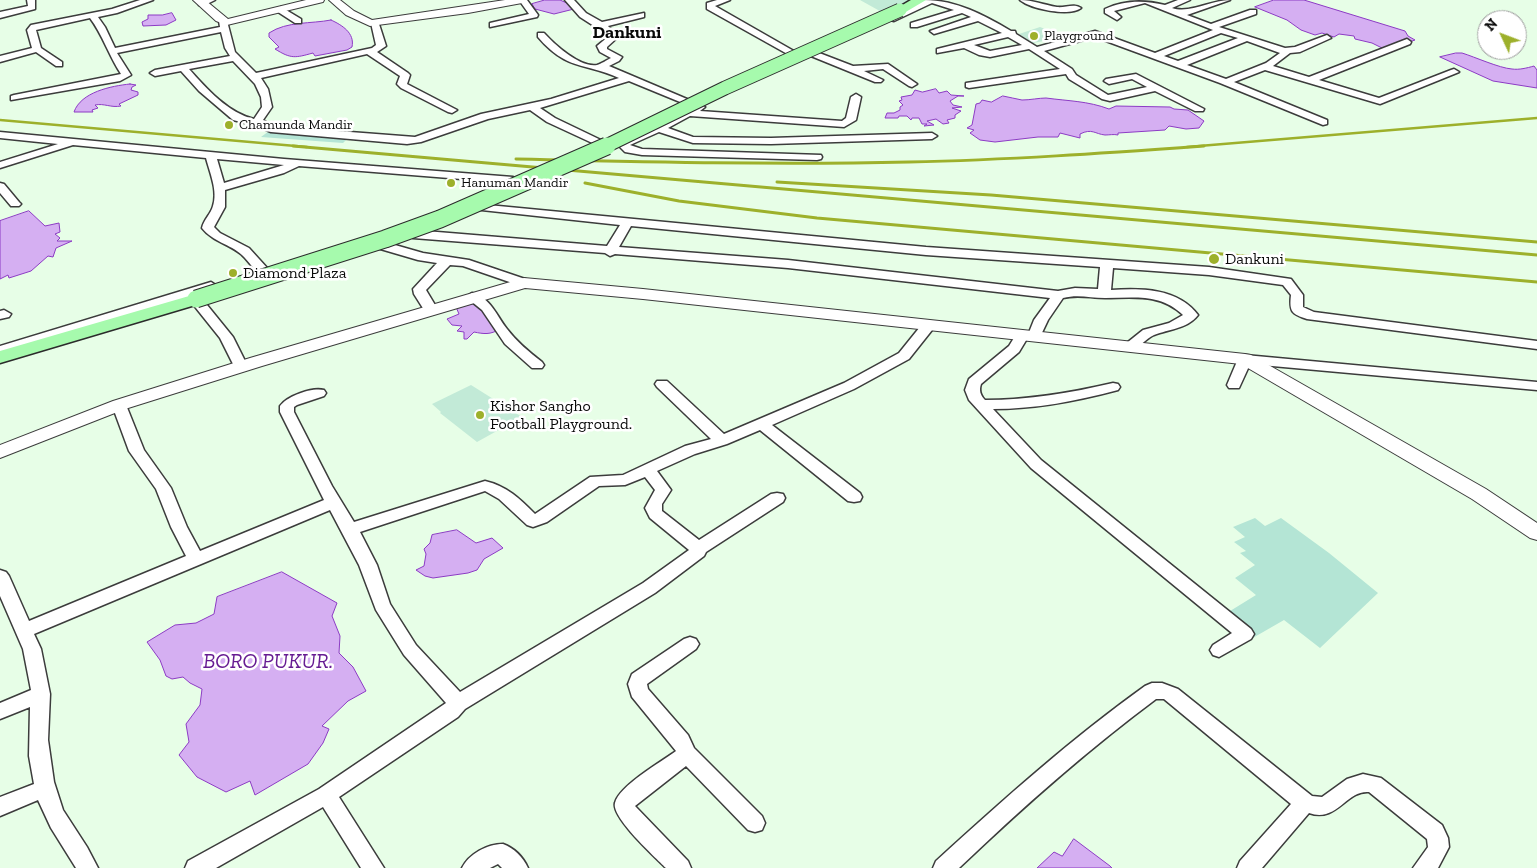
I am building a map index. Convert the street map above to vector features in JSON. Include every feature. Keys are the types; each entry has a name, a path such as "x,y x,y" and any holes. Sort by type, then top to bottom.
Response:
{"main road":[{"path":"4,355 375,242 440,219 636,133 725,88 920,0"}],"street":[{"path":"0,15 32,7 31,0"},
{"path":"58,64 37,49 32,28 149,0"},
{"path":"112,51 224,25 319,0"},
{"path":"334,0 367,22 375,23 487,3 523,0 534,16 493,25"},
{"path":"569,0 578,6 582,14 602,25 614,37 602,46 603,50 617,57 602,65 606,68"},
{"path":"726,0 710,5 710,7 794,54"},
{"path":"570,157 915,0"},
{"path":"817,157 653,153 636,151 624,146 626,142 659,129 734,89 931,0 963,10 1012,33 1107,98 1156,88"},
{"path":"1024,0 1058,10 1077,8"},
{"path":"1117,17 1108,11 1145,0 1210,27 1285,51 1297,50 1327,38"},
{"path":"1163,8 1186,0"},
{"path":"1177,14 1184,14 1226,0"},
{"path":"204,1 224,25 230,51 256,76 262,86 267,107 259,118 258,123"},
{"path":"281,10 298,21"},
{"path":"914,25 963,10"},
{"path":"1210,27 1253,12"},
{"path":"14,98 126,75 101,27 92,15"},
{"path":"602,25 641,15"},
{"path":"934,31 980,18"},
{"path":"256,76 375,50 381,46 375,23"},
{"path":"1156,56 1221,30"},
{"path":"940,52 1012,33"},
{"path":"966,45 982,53 990,54 1034,48 1092,34 1180,64 1323,122"},
{"path":"541,35 552,48 567,58 588,67 606,68 628,78"},
{"path":"1180,64 1247,38"},
{"path":"1310,80 1407,42"},
{"path":"0,59 37,49"},
{"path":"369,51 405,75 402,84 404,86 452,110"},
{"path":"1226,82 1265,67 1286,53 1285,51"},
{"path":"814,54 878,80"},
{"path":"154,73 236,58"},
{"path":"853,70 885,66 912,84"},
{"path":"1265,67 1380,101 1454,72"},
{"path":"183,68 202,89 237,118 258,123 271,129 407,141 426,137 484,116 532,107 628,78 635,78 688,102"},
{"path":"1051,84 1072,75"},
{"path":"969,85 1072,75"},
{"path":"1109,81 1133,76 1199,109"},
{"path":"1002,91 1036,86"},
{"path":"687,113 844,124 851,120 856,97"},
{"path":"532,107 552,120 601,144"},
{"path":"646,123 685,139 693,140 771,141 932,136"},
{"path":"0,135 296,163 513,180 458,206 369,237 262,270 4,355"},
{"path":"0,165 73,142"},
{"path":"211,155 220,204 208,224 208,228 216,236 245,251 262,270"},
{"path":"218,188 280,172 296,163"},
{"path":"0,186 15,204"},
{"path":"458,206 926,251 1209,271 1279,280 1291,285 1297,295 1296,307 1300,312 1312,316 1537,345"},
{"path":"4,355 103,332 198,303 381,245 480,208"},
{"path":"610,252 628,221"},
{"path":"413,234 610,252 683,255 788,264 1058,295 1070,291 1084,290 1104,294 1143,292 1157,294 1182,306 1191,315 1174,326 1148,333 1130,346"},
{"path":"381,245 422,257 465,263 524,283 643,294 1245,359 1537,386"},
{"path":"430,310 419,289 447,260"},
{"path":"1104,294 1106,264"},
{"path":"0,452 119,405 472,297 524,283"},
{"path":"1058,295 1028,336 974,382 972,390 976,400 1036,464 1245,634 1219,650"},
{"path":"472,297 481,302 491,312 507,337 537,365"},
{"path":"198,303 226,337 241,367"},
{"path":"350,529 485,486 494,487 532,521 541,518 584,488 596,482 625,480 690,450 722,441 849,386 889,366 904,356 929,325"},
{"path":"1234,385 1245,359"},
{"path":"1245,359 1479,494 1537,533"},
{"path":"662,384 722,441"},
{"path":"981,405 1033,404 1062,400 1113,387"},
{"path":"319,393 292,402 287,406 287,412 315,472 350,529 368,565 382,605 410,650 458,703"},
{"path":"119,405 137,451 163,488 196,559"},
{"path":"762,424 854,497"},
{"path":"647,469 663,490 654,503 653,508 656,514 698,549"},
{"path":"196,868 326,795 451,711 458,703 649,588 696,555 698,549 777,498"},
{"path":"23,631 332,502"},
{"path":"0,576 32,649 41,694 36,734 41,780 46,788 55,814 87,868"},
{"path":"690,644 639,679 637,684 638,692 681,741 687,754 755,823"},
{"path":"944,868 1022,794 1103,727 1152,691 1162,691 1171,694 1314,808 1325,806 1356,783 1374,784 1435,832 1440,840 1439,849 1424,868"},
{"path":"0,711 41,694"},
{"path":"680,868 628,813 625,809 625,803 633,794 687,754"},
{"path":"0,807 46,788"},
{"path":"326,795 372,868"},
{"path":"1248,868 1306,803"},
{"path":"473,868 488,858 497,854 503,854 517,868"}],"shaded area":[{"path":"269,131 348,138 343,143 261,137"},
{"path":"1255,518 1265,526 1281,518 1329,553 1378,593 1320,648 1284,620 1251,639 1222,616 1256,595 1235,578 1255,565 1240,553 1246,551 1234,542 1245,537 1233,527"}],"green space":[{"path":"860,0 919,0 887,15"},
{"name":"Playground","path":"1040,27 1050,31 1041,34 1050,38 1049,40 1033,43 1019,34"},
{"name":"Kishor Sangho Football Playground.","path":"471,385 522,417 477,442 440,413 432,404"}],"water":[{"path":"545,0 560,0 578,8 554,14 535,9 532,4"},
{"path":"1274,0 1304,0 1405,31 1408,36 1415,40 1386,50 1372,43 1355,39 1354,36 1339,34 1334,37 1322,33 1315,35 1301,30 1287,20 1255,7"},
{"path":"172,13 176,20 166,25 143,26 142,22 148,19 148,15"},
{"path":"331,20 347,30 352,38 352,47 347,50 315,56 313,53 293,57 275,49 279,47 269,37 269,33 283,26"},
{"path":"1462,53 1477,60 1507,68 1520,69 1534,66 1537,70 1537,88 1493,81 1440,57"},
{"path":"130,84 136,85 131,90 138,92 138,95 119,104 121,106 95,105 98,108 92,110 93,112 74,112 83,99 98,91"},
{"path":"936,89 939,93 947,91 951,95 964,96 958,96 950,101 953,105 962,107 952,108 961,111 955,115 955,118 947,120 949,123 943,124 936,119 927,121 934,125 924,126 927,124 922,124 919,118 912,118 911,120 907,116 899,116 898,118 885,118 887,113 894,113 900,110 900,107 903,105 899,101 902,100 901,97 912,95 915,90 922,92"},
{"path":"1003,96 1022,100 1046,98 1093,104 1109,109 1116,106 1170,107 1188,110 1204,121 1199,128 1186,129 1169,126 1165,130 1118,133 1118,135 1105,135 1088,131 1080,134 1080,138 1060,133 1058,137 1038,137 995,142 980,140 970,133 974,130 967,128 972,125 976,104 982,100 991,102"},
{"path":"29,211 45,226 59,223 60,232 55,234 60,238 57,241 72,241 56,248 53,257 48,256 31,271 9,278 8,275 0,279 0,221"},
{"path":"476,303 500,329 487,334 474,332 467,339 464,339 464,332 457,331 462,326 452,325 447,319 459,314 456,307"},
{"path":"457,530 476,543 492,538 503,548 484,559 477,570 468,573 433,578 425,576 416,570 424,566 426,554 424,549 430,543 432,535"},
{"name":"BORO PUKUR.","path":"282,572 337,603 332,616 340,636 339,653 353,667 366,691 348,701 322,726 329,729 323,743 308,764 255,795 250,781 226,792 197,777 179,755 189,742 186,724 200,705 202,689 183,677 172,679 166,676 160,660 147,642 175,625 196,623 214,614 217,597"},
{"path":"1074,839 1112,868 1037,868 1054,852 1062,856"}],"railway":[{"path":"1187,147 1537,118"},
{"path":"0,120 307,147"},
{"path":"293,146 1537,255"},
{"path":"516,159 860,163 1020,158 1204,146"},
{"path":"777,182 991,195 1537,242"},
{"path":"585,183 679,201 817,218 1537,282"}],"place":[{"name":"Playground","path":"1034,36"},
{"name":"Chamunda Mandir","path":"229,125"},
{"name":"Hanuman Mandir","path":"451,183"},
{"name":"Dankuni","path":"1214,259"},
{"name":"Diamond Plaza","path":"233,273"},
{"name":"Kishor Sangho Football Playground.","path":"480,415"}],"district":[{"name":"Dankuni","path":"627,33"}]}
